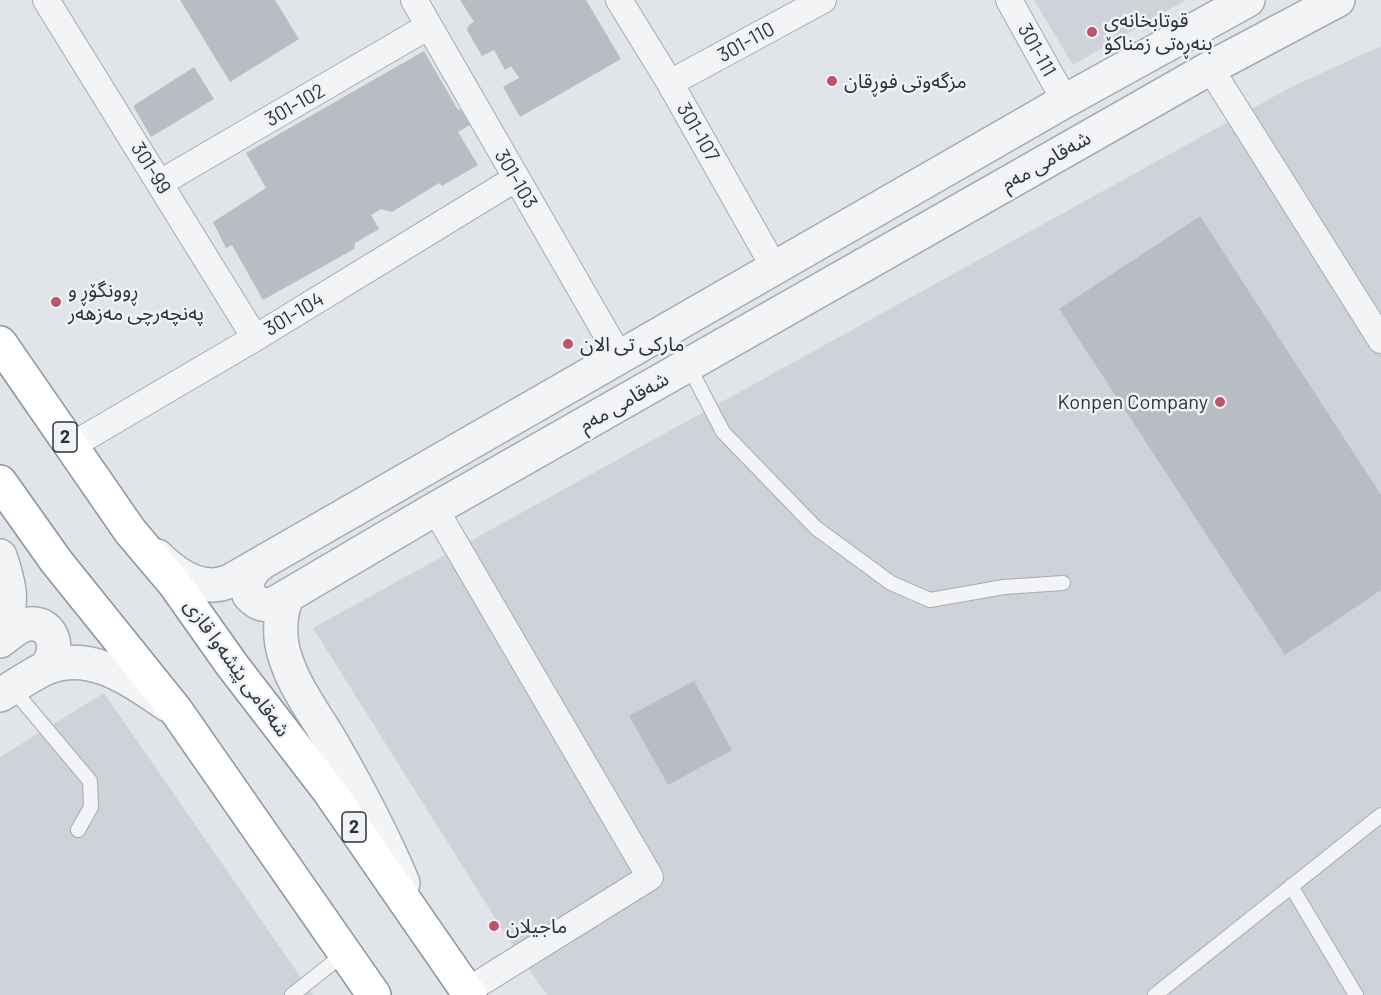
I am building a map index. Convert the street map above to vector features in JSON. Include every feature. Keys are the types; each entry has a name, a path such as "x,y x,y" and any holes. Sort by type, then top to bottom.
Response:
{"highway":[{"name":"شەقامی پێشەوا قازی","path":"0,344 130,531 174,583 232,665 329,790 468,993"},
{"path":"0,482 56,561 175,709 374,995"}],"street":[{"name":"301-99","path":"46,0 255,338"},
{"name":"301-103","path":"414,0 619,356"},
{"name":"301-107","path":"619,0 670,84 774,267"},
{"name":"301-111","path":"1009,0 1065,101"},
{"path":"130,531 160,559 192,581 203,584 224,584 1065,101 1248,0"},
{"name":"شەقامی مەم","path":"266,560 248,577 246,588 249,596 264,605 277,602 435,509 1210,68 1338,0"},
{"name":"301-110","path":"670,84 812,3"},
{"name":"301-102","path":"160,183 429,27"},
{"path":"1210,68 1381,339"},
{"name":"301-104","path":"71,446 255,338 515,179"},
{"path":"435,509 650,877 468,993"},
{"path":"0,556 9,582 11,605 7,621 0,634"},
{"path":"287,596 281,618 281,632 282,646 291,673 366,805 398,870 418,920"},
{"path":"0,641 24,625 31,624 45,629 54,642 55,649 53,657 44,669"},
{"path":"6,691 44,669 66,662 88,664 109,669 175,709"}],"lane":[{"path":"688,365 723,432 816,528 891,583 930,600 1004,587 1063,583"},
{"path":"6,691 90,781 91,807 78,831"},
{"path":"1155,995 1381,815"},
{"path":"1291,886 1356,995"},
{"path":"292,995 345,953"}],"shaded area":[{"name":"قوتابخانەی بنەڕەتی زمناکۆ","path":"1034,0 1186,0 1073,65"},
{"path":"1381,46 1381,995 547,995 517,953 313,628 1293,86"},
{"path":"104,693 313,995 0,995 0,757"}],"building":[{"path":"180,0 275,0 299,39 230,82"},
{"path":"460,0 586,0 621,59 520,117 503,87 519,78 511,66 505,70 494,50 482,56 467,30 468,26 474,22"},
{"path":"424,51 458,110 460,109 470,125 458,132 478,165 442,186 439,183 392,212 381,209 371,215 379,229 355,243 354,249 263,300 232,245 226,248 213,222 266,188 246,153"},
{"path":"194,67 214,99 151,137 133,106"},
{"name":"Konpen Company","path":"1200,216 1381,495 1381,590 1285,655 1059,309"},
{"path":"694,681 732,750 668,785 629,716"}],"place":[{"name":"قوتابخانەی بنەڕەتی زمناکۆ","path":"1092,32"},
{"name":"مزگەوتی فوڕقان","path":"832,81"},
{"name":"ڕوونگۆڕ و پەنچەرچی مەزهەر","path":"56,302"},
{"name":"مارکی تی الان","path":"568,344"},
{"name":"Konpen Company","path":"1220,402"},
{"name":"ماجیلان","path":"494,926"}]}
